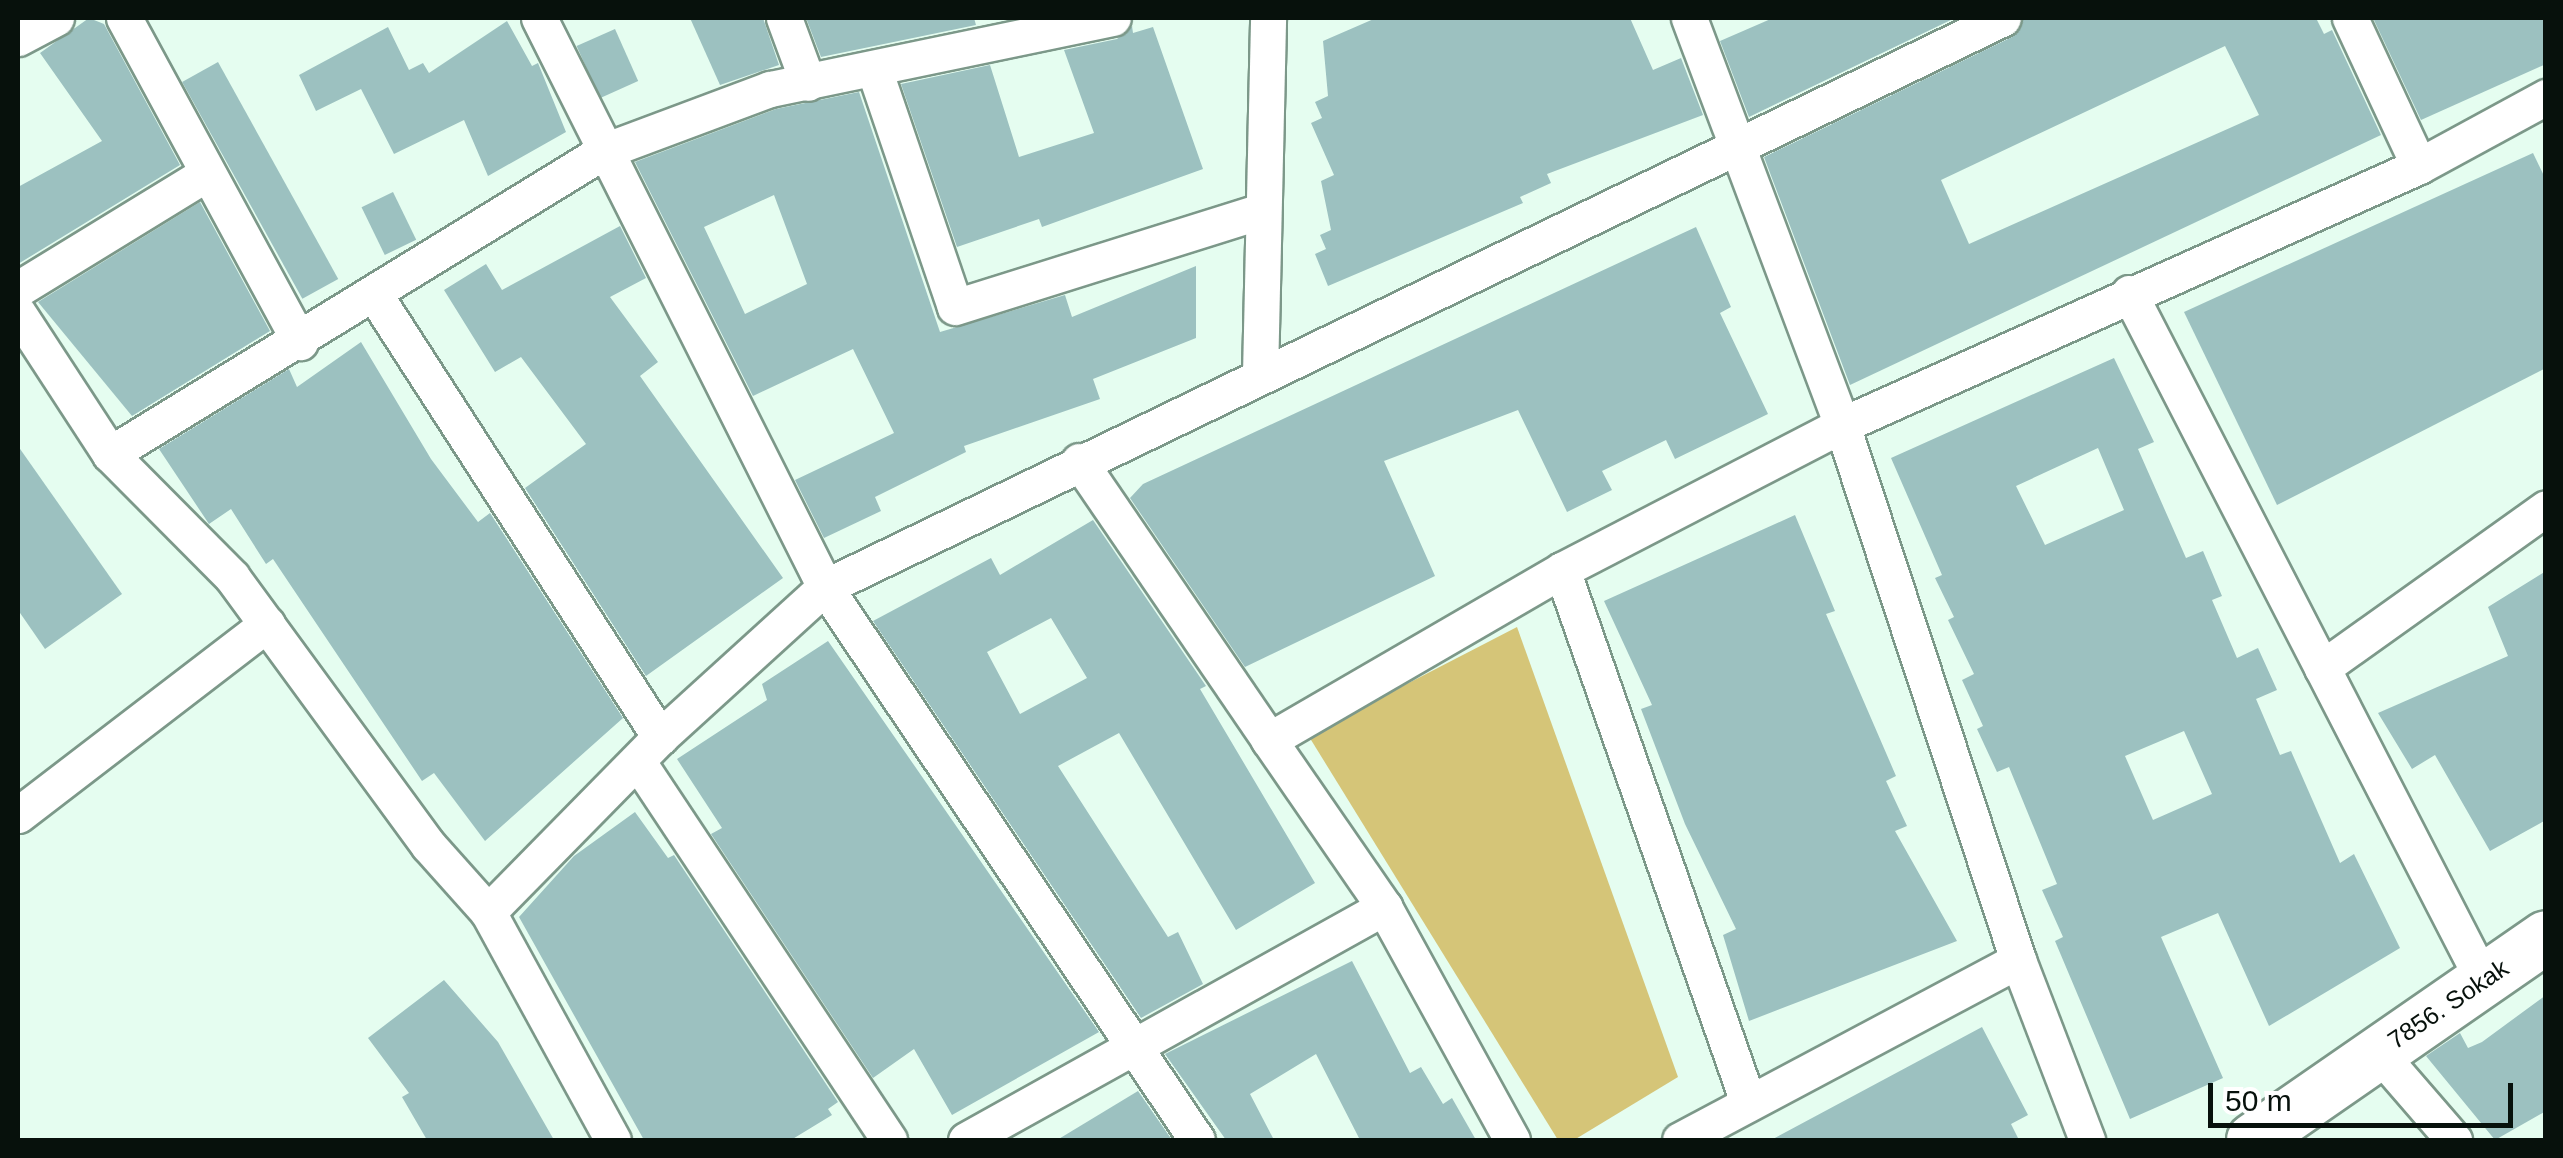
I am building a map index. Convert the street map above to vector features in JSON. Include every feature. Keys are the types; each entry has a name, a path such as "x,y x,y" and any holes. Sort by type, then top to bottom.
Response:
{"street":[{"path":"18,38 56,18"},
{"path":"124,18 204,174 300,342"},
{"path":"539,18 826,587 1138,1043 1196,1140"},
{"path":"784,18 808,84"},
{"path":"110,454 376,297 604,151 770,89 1113,18"},
{"path":"1260,374 1258,212 1268,18"},
{"path":"1689,18 1734,148 1842,425 2018,960 2087,1140"},
{"path":"488,912 650,751 826,587 1079,460 2003,18"},
{"path":"2350,18 2420,166"},
{"path":"874,69 955,307 1258,212"},
{"path":"1269,740 1562,570 1842,425 2130,292 2420,166 2546,97"},
{"path":"18,289 204,174"},
{"path":"2130,292 2484,982"},
{"path":"376,297 889,1140"},
{"path":"18,312 110,454 232,577 429,846 488,912 613,1140"},
{"path":"1079,460 1384,908 1512,1140"},
{"path":"2322,668 2546,508"},
{"path":"1562,570 1748,1102"},
{"path":"18,814 267,624"},
{"path":"966,1140 1384,908"},
{"name":"7856. Sokak","path":"2253,1140 2546,938"},
{"path":"1680,1140 2018,960"},
{"path":"2377,1051 2454,1140"}],"shaded area":[{"path":"1517,627 1678,1077 1574,1140 1558,1140 1308,735"}],"building":[{"path":"89,18 104,24 180,165 18,264 18,187 102,141 40,53"},
{"path":"690,18 763,18 779,65 720,85"},
{"path":"806,18 974,18 976,25 821,57"},
{"path":"1376,18 1630,18 1653,70 1681,58 1703,115 1547,174 1551,183 1520,197 1523,203 1328,286 1315,254 1326,249 1320,235 1331,230 1321,181 1334,175 1311,123 1322,118 1315,102 1328,96 1323,41"},
{"path":"1773,18 1955,18 1749,117 1720,41"},
{"path":"2024,18 2316,18 2324,34 2332,30 2381,135 1850,385 1764,157 2012,37","holes":["2225,46 2259,115 1969,244 1941,180"]},
{"path":"2373,18 2546,18 2546,64 2421,120"},
{"path":"507,21 532,66 538,63 566,132 488,176 464,120 394,154 361,89 316,111 299,75 388,27 409,70 423,63 429,73"},
{"path":"1132,26 1133,33 1153,27 1203,169 1042,227 1039,219 957,247 901,84 990,65 1019,157 1094,133 1064,50 1117,39"},
{"path":"615,29 638,81 600,98 577,46"},
{"path":"218,62 338,279 302,299 182,82"},
{"path":"859,92 940,332 1065,295 1072,317 1196,266 1196,338 1093,379 1100,399 964,446 966,452 875,497 881,511 824,538 795,480 894,433 853,349 753,396 635,162 776,109","holes":["774,195 807,284 745,314 704,227"]},
{"path":"2533,153 2546,180 2546,368 2277,505 2184,312"},
{"path":"393,192 416,240 385,255 362,207"},
{"path":"200,202 270,331 132,416 38,302"},
{"path":"620,226 646,278 610,297 658,362 640,376 783,578 646,676 525,488 586,444 521,357 495,372 444,290 486,264 502,290"},
{"path":"1696,227 1731,307 1720,313 1768,414 1675,459 1666,440 1602,471 1612,490 1567,512 1518,410 1384,461 1435,576 1245,667 1130,498 1143,484"},
{"path":"361,342 431,459 478,522 490,513 623,718 485,841 434,773 422,781 273,559 266,564 231,509 209,524 159,449 289,369 297,387"},
{"path":"2114,358 2154,442 2138,449 2186,558 2203,551 2222,596 2212,600 2237,658 2258,648 2277,690 2256,699 2280,755 2291,751 2340,863 2354,854 2400,948 2269,1026 2218,913 2161,937 2223,1078 2130,1119 2055,941 2063,937 2042,890 2057,884 2009,767 1997,772 1977,729 1983,726 1962,680 1974,674 1948,620 1954,617 1935,578 1942,575 1891,458","holes":["2098,448 2124,510 2045,545 2016,486","2184,731 2212,794 2153,820 2125,756"]},
{"path":"18,446 122,594 45,649 18,610"},
{"path":"1795,515 1835,611 1826,614 1896,776 1886,781 1907,826 1895,831 1957,941 1749,1021 1723,935 1736,929 1685,824 1641,709 1652,705 1604,601"},
{"path":"1093,520 1206,686 1200,689 1315,883 1236,930 1119,733 1058,766 1168,937 1178,932 1203,984 1141,1018 873,621 991,558 1000,575","holes":["1051,618 1087,678 1020,714 987,652"]},
{"path":"2546,571 2546,820 2490,851 2435,755 2412,769 2378,713 2508,656 2488,607"},
{"path":"828,641 1099,1032 952,1115 914,1049 873,1078 711,834 722,828 677,759 767,700 762,684"},
{"path":"635,812 668,858 674,855 838,1102 828,1109 832,1115 791,1140 644,1140 519,917 574,856"},
{"path":"1352,961 1410,1073 1421,1067 1443,1104 1452,1098 1476,1140 1360,1140 1316,1054 1250,1094 1274,1140 1226,1140 1165,1054"},
{"path":"444,980 498,1042 554,1140 427,1140 402,1097 409,1093 368,1038"},
{"path":"2546,995 2546,1111 2495,1140 2426,1056 2460,1033 2468,1048 2482,1042"},
{"path":"1982,1027 2028,1115 2011,1124 2019,1140 1771,1140"},
{"path":"1138,1091 1172,1140 1057,1140"}]}
